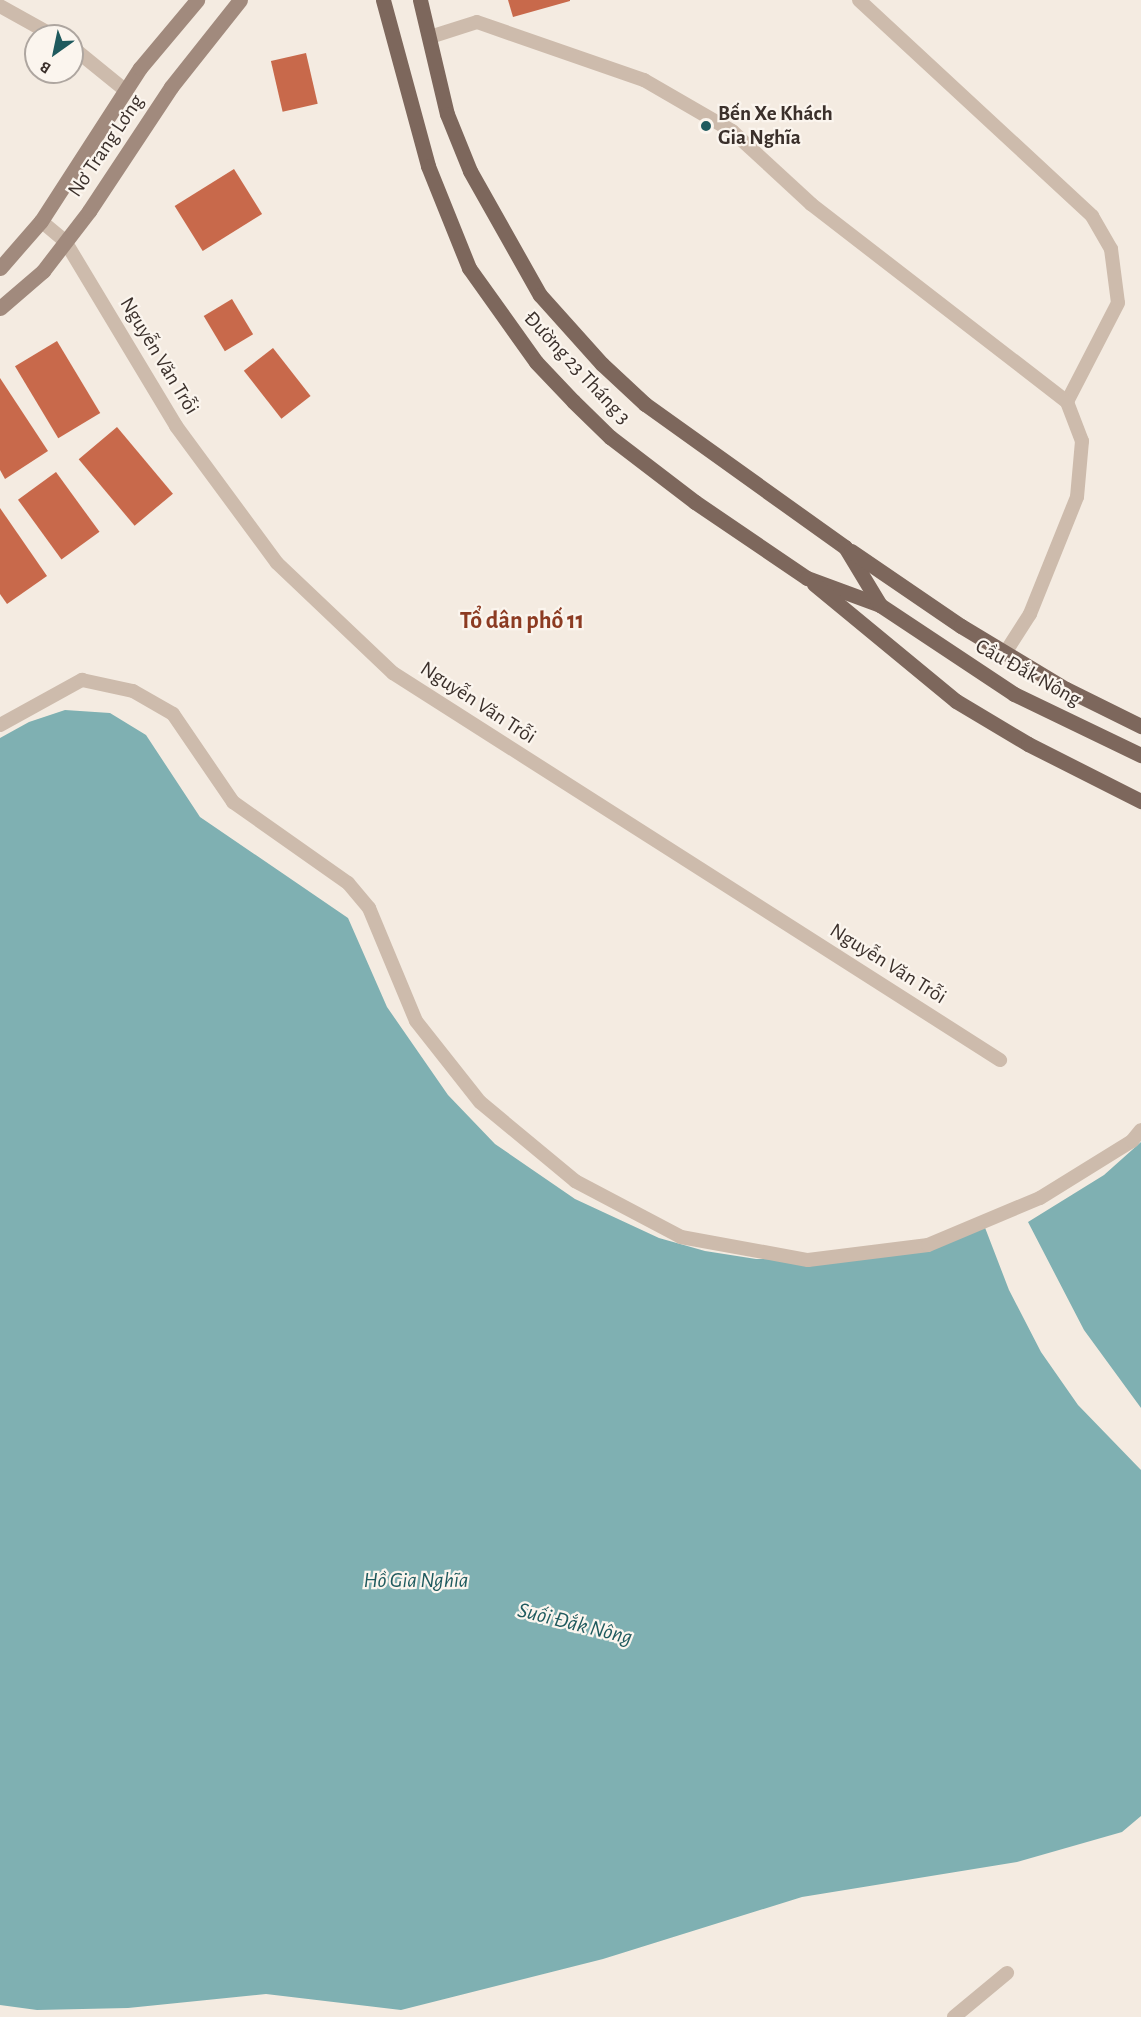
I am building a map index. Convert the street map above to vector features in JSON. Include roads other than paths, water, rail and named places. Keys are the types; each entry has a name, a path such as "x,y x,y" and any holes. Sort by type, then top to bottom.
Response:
{"main road":[{"name":"Đường 23 Tháng 3","path":"383,0 428,166 469,268 497,311 536,362 610,437 695,502 807,578 880,605 900,620"},
{"name":"Đường 23 Tháng 3","path":"420,0 447,114 470,171 540,295 594,356 645,404 845,547 880,605"},
{"path":"845,547 1005,653 1066,689 1141,726"},
{"path":"807,578 956,701 1028,744 1141,801"},
{"name":"Cầu Đắk Nông","path":"900,620 1014,694 1141,755"}],"street":[{"name":"Nơ Trang Lơng","path":"0,268 41,221 125,90 197,0"},
{"name":"Nơ Trang Lơng","path":"0,308 42,271 171,87 240,0"},
{"path":"859,0 1092,216 1111,249 1118,303 1067,402"},
{"path":"0,6 32,24"},
{"path":"429,37 477,22 654,85 732,131 812,204 1067,402 1082,441 1077,497 1030,614 1005,653"},
{"path":"84,57 125,90"},
{"name":"Nguyễn Văn Trỗi","path":"41,221 65,241 176,426 277,563 393,673 1000,1060"},
{"path":"0,724 82,680 133,691 173,714 232,802 348,883 369,908 416,1021 480,1102 575,1180 681,1237 808,1260 928,1245 1040,1197 1132,1141 1141,1130"},
{"path":"954,2017 1007,1973"}],"water":[{"name":"Hồ Gia Nghĩa","path":"65,710 110,713 146,735 200,817 348,918 387,1007 448,1095 495,1144 575,1199 659,1238 705,1251 756,1259 823,1260 886,1252 984,1225 1009,1290 1041,1352 1078,1405 1141,1470 1141,1816 1122,1832 1017,1862 802,1897 603,1959 401,2010 266,1994 128,2008 37,2010 0,2005 0,738 29,722"},
{"path":"1141,1142 1141,1408 1084,1330 1028,1222 1104,1175"}],"place":[{"name":"Bến Xe Khách Gia Nghĩa","path":"706,126"}],"district":[{"name":"Tổ dân phố 11","path":"522,622"}],"water label":[{"name":"Suối Đắk Nông","path":"575,1624"}]}
